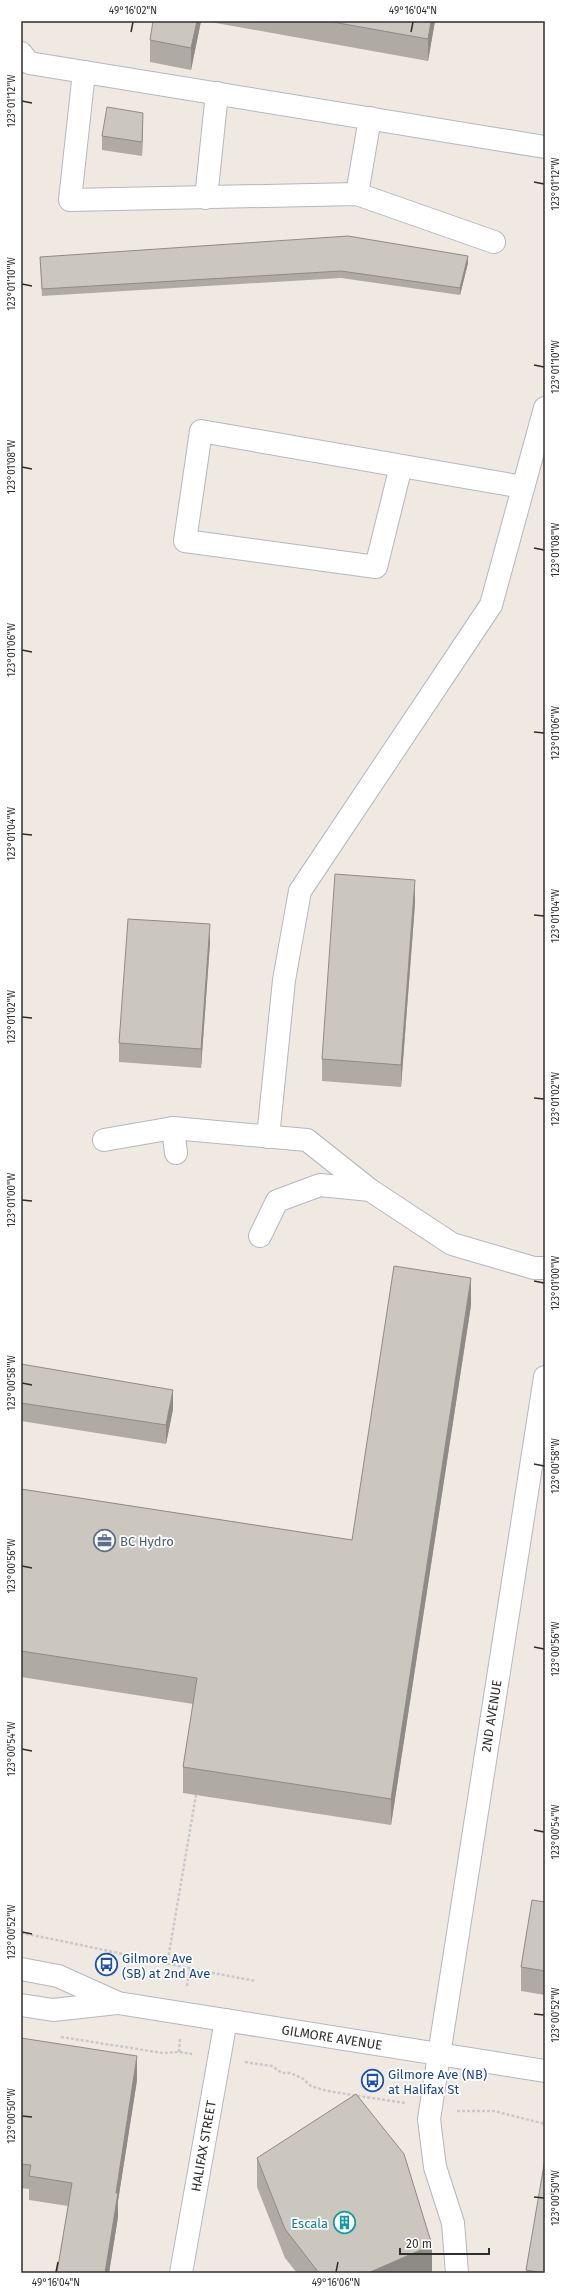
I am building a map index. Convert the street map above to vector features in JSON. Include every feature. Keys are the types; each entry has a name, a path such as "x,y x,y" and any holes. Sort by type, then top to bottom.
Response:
{"street":[{"path":"24,60 84,72 545,147"},
{"path":"84,72 70,200 357,194 494,242"},
{"path":"206,198 217,93"},
{"path":"357,194 370,118"},
{"path":"268,1137 284,980 300,891 491,605 545,408"},
{"path":"400,466 376,567 185,541 201,431 523,487"},
{"path":"173,1128 176,1153"},
{"path":"104,1140 173,1128 307,1140 370,1190 452,1244 534,1268 545,1268"},
{"path":"260,1236 277,1201 320,1185 370,1190"},
{"name":"2ND AVENUE","path":"457,2273 453,2223 435,2167 429,2119 544,1383"},
{"name":"GILMORE AVENUE","path":"21,1969 58,1976 118,2003"},
{"name":"GILMORE AVENUE","path":"21,2004 53,2010 118,2003 545,2071"},
{"name":"HALIFAX STREET","path":"181,2273 226,2020"}],"path":[{"path":"167,1965 196,1795"},
{"path":"21,1933 109,1950 167,1965 256,1981"},
{"path":"107,1965 109,1950"},
{"path":"52,2036 163,2053 179,2052"},
{"path":"246,2062 249,2064 272,2066 282,2073 290,2073 302,2078 311,2086 327,2091"}],"building":[{"path":"153,21 197,21 191,48 150,40"},
{"path":"327,21 431,21 428,39"},
{"path":"107,107 143,113 142,142 102,136"},
{"path":"348,236 468,256 460,288 341,271 42,289 40,257"},
{"path":"335,874 415,880 401,1065 322,1059"},
{"path":"128,919 210,924 201,1049 119,1043"},
{"name":"BC Hydro","path":"394,1266 471,1278 391,1799 183,1767 197,1678 21,1651 21,1489 352,1540"},
{"path":"21,1364 173,1390 166,1425 21,1403"},
{"path":"532,1900 545,1902 545,1971 521,1967"},
{"path":"21,2038 137,2056 105,2273 57,2272 72,2183 29,2176 31,2165 21,2164"},
{"name":"Escala","path":"356,2094 404,2154 432,2245 368,2273 319,2273 285,2229 257,2158"},
{"path":"545,2159 545,2273 526,2270"}],"place":[{"name":"BC Hydro","path":"104,1541"},
{"name":"Gilmore Ave (SB) at 2nd Ave","path":"107,1965"},
{"name":"Gilmore Ave (NB) at Halifax St","path":"373,2081"},
{"name":"Escala","path":"344,2223"}]}
